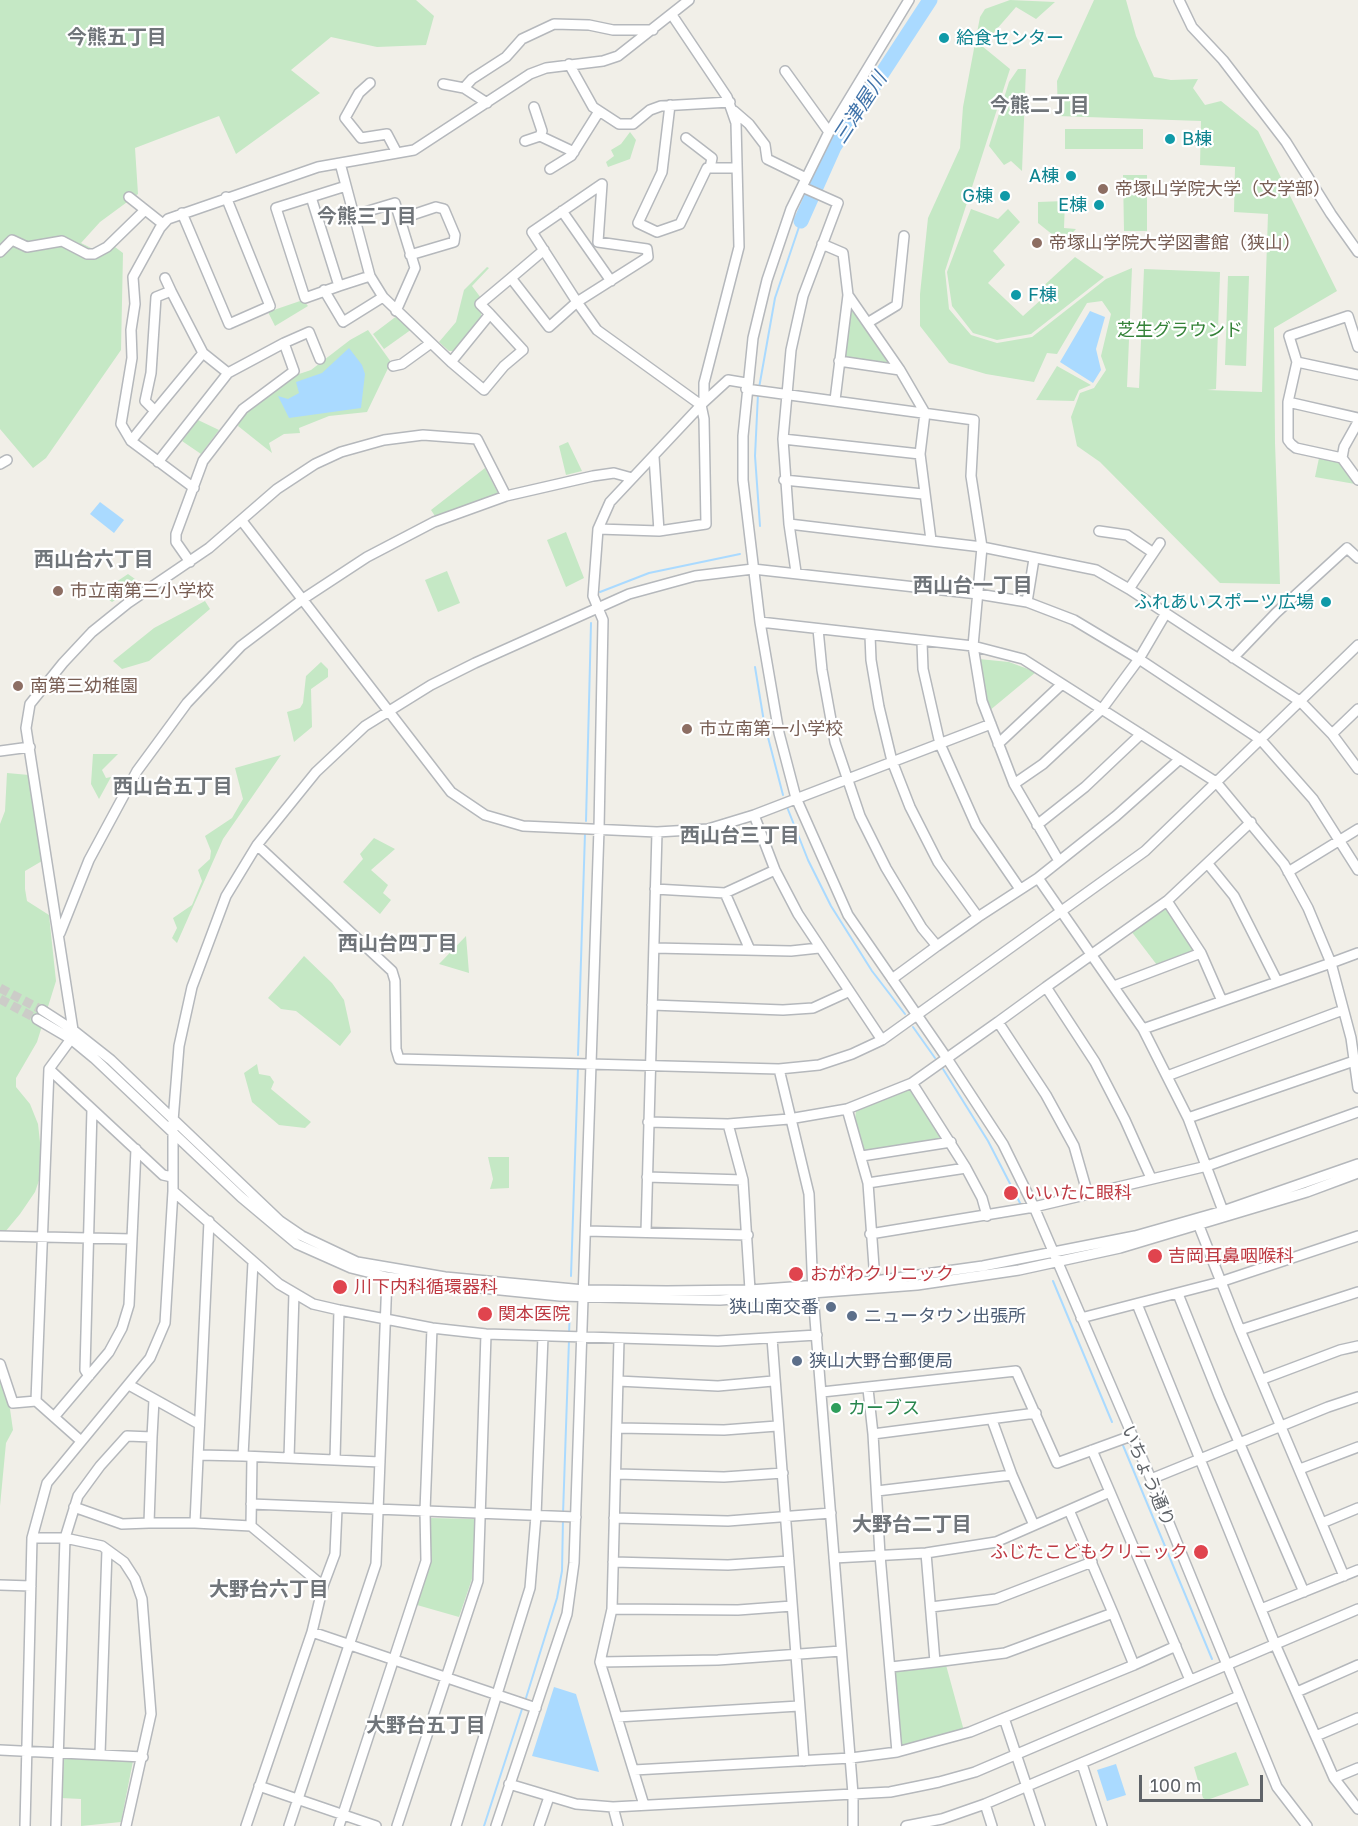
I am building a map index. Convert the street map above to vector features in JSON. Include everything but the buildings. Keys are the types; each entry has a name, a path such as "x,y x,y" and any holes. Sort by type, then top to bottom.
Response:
{"street":[{"path":"194,488 131,441 120,418 132,358 131,330 135,304 133,277 163,224 182,213 318,167 414,150 530,74 569,64 603,61 618,56 689,0"},
{"name":"いちょう通り","path":"909,0 829,132 808,186 781,234 767,279 753,338 752,388 743,480 760,622 779,733 796,798 848,915 946,1056 1003,1144 1034,1207 1151,1479 1277,1787 1307,1826"},
{"path":"1179,0 1192,27 1223,60 1286,142 1358,252"},
{"path":"672,15 732,107 765,145 767,159 838,203 803,296 791,350 783,439 784,480 796,572"},
{"path":"464,88 472,79 506,57 522,39 554,24 589,25 613,30 653,30"},
{"path":"569,64 583,93 598,113 611,121 627,125 633,124 650,110 670,105 732,107"},
{"path":"785,71 829,132"},
{"path":"370,83 359,93 345,118 361,138 387,134 397,153"},
{"path":"443,84 464,88 487,103"},
{"path":"670,105 662,172 638,223 657,232 680,224 707,168 736,168"},
{"path":"534,107 542,132 540,136"},
{"path":"598,529 659,531 706,524 702,404 704,384 739,247 732,107"},
{"path":"550,169 574,152 598,113"},
{"path":"525,141 540,136 574,152"},
{"path":"686,138 712,158 710,168"},
{"path":"340,163 370,276 383,297 431,344 484,390 504,366 523,350 480,304 544,250"},
{"path":"598,242 602,184 532,232 597,330 702,404"},
{"path":"346,186 276,208 305,298 370,276"},
{"path":"129,197 163,224"},
{"path":"182,213 229,324 270,306 226,197"},
{"path":"311,197 339,286"},
{"path":"355,215 395,203 416,268 396,311"},
{"path":"400,219 436,207 444,209 455,235 454,242 410,255"},
{"path":"0,252 12,240 27,247 62,242 87,254 94,254 107,247 144,211"},
{"path":"562,211 611,281"},
{"path":"869,322 897,305 904,236"},
{"path":"511,278 549,327 578,302 648,257 647,249 598,242 589,248"},
{"path":"822,244 843,253 849,295 835,400"},
{"path":"165,279 203,353 228,373"},
{"path":"324,290 343,322 383,297"},
{"path":"155,411 145,401 151,373 156,297 171,291"},
{"path":"849,295 900,370 925,413 920,454 923,494 931,540"},
{"path":"451,362 490,314"},
{"path":"1358,348 1348,316 1289,336 1297,362 1288,402 1288,440 1296,448 1342,458 1358,480"},
{"path":"158,462 228,373 309,332 320,359"},
{"path":"190,562 177,542 176,534 203,461 243,409 294,371 284,343"},
{"path":"393,366 402,363 431,344"},
{"path":"131,441 203,353"},
{"path":"839,361 900,370"},
{"path":"1297,362 1358,375"},
{"path":"496,1826 567,1614 572,1589 568,1516 573,1336 584,1293 599,829 603,620 593,596 598,529 610,502 702,404 728,380 752,388 786,394 974,420 971,476 982,547 973,646 982,700 1014,784 1059,861"},
{"path":"1288,402 1358,420 1344,447 1342,458"},
{"path":"506,496 477,439 423,435 361,446 315,464 277,489 242,521 190,562 128,603 92,632 30,704 26,728 59,935 72,1035 173,1134 276,1229 297,1244 351,1268 387,1277 584,1293 720,1300 1054,1258 1223,1211 1358,1164"},
{"path":"783,439 920,454"},
{"path":"654,457 659,531"},
{"path":"59,935 89,860 141,766 187,703 241,646 303,599 367,557 434,522 506,496 614,473 632,478"},
{"path":"784,480 923,494"},
{"path":"242,521 451,792 485,815 523,826 657,832 708,829 754,815 991,724"},
{"path":"789,524 982,547 1096,570 1301,702 1332,734 1358,769"},
{"path":"1099,531 1127,535 1152,552"},
{"path":"1130,590 1152,552 1160,543"},
{"path":"1233,658 1276,613 1347,548 1358,558"},
{"path":"1027,602 1034,559"},
{"path":"25,1826 32,1538 47,1483 150,1358 165,1323 173,1191 173,1120 179,1046 192,987 226,896 257,845 316,772 365,726 431,685 466,667 597,607 653,586 695,576 753,569 978,594 1027,602 1074,620 1139,659 1261,741 1313,799 1358,870"},
{"path":"1014,784 1043,764 1102,709 1139,659 1166,613"},
{"path":"760,622 973,646 1023,659 1216,782 1251,822 1288,872 1308,908 1331,963 1343,1010 1358,1088"},
{"path":"818,629 822,670 835,742 860,816 886,868 922,928 937,946"},
{"path":"870,635 871,660 892,761 910,807 938,861 978,917"},
{"path":"922,642 929,704 940,744 976,825 1020,890"},
{"path":"257,845 392,970 395,981 396,1049 399,1059 779,1069 819,1065 852,1054 882,1040 1145,851 1358,645"},
{"path":"998,744 1062,684"},
{"path":"1332,734 1358,709"},
{"path":"1037,825 1085,787 1141,734"},
{"path":"0,751 30,747"},
{"path":"892,979 978,917 1038,878 1116,816 1180,759"},
{"path":"754,815 776,870 819,948 882,1040"},
{"path":"648,1122 728,1124 789,1119 847,1109 912,1083 946,1056 998,1022 1167,901 1251,822"},
{"path":"1288,872 1358,829"},
{"path":"646,1232 657,832"},
{"path":"1208,864 1234,896 1277,981"},
{"path":"655,890 725,893 776,870"},
{"path":"1038,878 1143,1029 1188,1118 1223,1211"},
{"path":"725,893 750,950"},
{"path":"1167,901 1201,953 1222,1001"},
{"path":"654,948 791,951 819,948"},
{"path":"1114,986 1201,953"},
{"path":"1143,1029 1358,953"},
{"path":"1046,987 1095,1062 1125,1120 1151,1178"},
{"path":"652,1005 783,1010 813,1008 848,992"},
{"path":"1167,1076 1343,1010"},
{"path":"39,1015 111,1060 280,1221 324,1248 346,1257 386,1269 446,1278 584,1293 896,1287 1054,1258 1199,1226 1358,1173"},
{"path":"998,1022 1046,1095 1074,1146 1088,1195"},
{"path":"36,1401 49,1069 72,1035"},
{"path":"1188,1118 1354,1061"},
{"path":"49,1069 163,1174 172,1177"},
{"path":"779,1069 789,1119 804,1168 809,1194 813,1290 853,1794 853,1826"},
{"path":"912,1083 966,1168 982,1198 987,1216"},
{"path":"89,1376 85,1370 92,1109"},
{"path":"847,1109 868,1183 875,1281"},
{"path":"870,1234 1034,1207 1207,1166 1358,1112"},
{"path":"728,1124 743,1180 750,1290"},
{"path":"862,1156 951,1142"},
{"path":"54,1417 109,1352 122,1328 129,1305 136,1149"},
{"path":"868,1183 966,1168"},
{"path":"647,1177 743,1180"},
{"path":"173,1191 253,1262 294,1293 313,1304 339,1310 432,1328 486,1334 718,1341 817,1335"},
{"path":"195,1523 208,1221"},
{"path":"1199,1226 1220,1282 1344,1575"},
{"path":"586,1231 748,1235"},
{"path":"0,1236 132,1239"},
{"path":"1081,1318 1220,1282 1358,1236"},
{"path":"251,1526 247,1457 253,1262"},
{"path":"289,1826 376,1564 380,1509 387,1277"},
{"path":"1240,1330 1358,1292"},
{"path":"289,1458 294,1293"},
{"path":"1178,1293 1239,1443 1304,1592"},
{"path":"1137,1304 1198,1461 1275,1644 1334,1778 1358,1809"},
{"path":"334,1459 339,1310"},
{"path":"339,1826 426,1561 425,1511 432,1328"},
{"path":"397,1826 478,1581 482,1514 486,1334"},
{"path":"456,1826 530,1588 536,1515 543,1336"},
{"path":"771,1338 804,1761"},
{"path":"619,1339 612,1609 600,1662 644,1805"},
{"path":"1263,1379 1340,1350 1358,1346"},
{"path":"0,1364 13,1403 36,1401"},
{"path":"822,1392 868,1389 1016,1371 1057,1463 1131,1436"},
{"path":"618,1381 718,1386 773,1381"},
{"path":"129,1385 199,1424"},
{"path":"868,1389 897,1752"},
{"path":"1151,1479 1358,1397"},
{"path":"149,1523 154,1400"},
{"path":"36,1401 81,1441"},
{"path":"873,1434 1036,1413"},
{"path":"992,1420 1012,1475 1034,1523"},
{"path":"618,1428 724,1430 777,1426"},
{"path":"56,1826 65,1538 78,1496 100,1466 127,1436 152,1437"},
{"path":"1300,1469 1358,1447"},
{"path":"1092,1450 1190,1680"},
{"path":"199,1455 380,1462"},
{"path":"617,1474 724,1477 783,1473"},
{"path":"877,1491 1012,1475"},
{"path":"834,1558 926,1553 996,1542 1034,1523 1110,1492"},
{"path":"251,1504 568,1516"},
{"path":"74,1507 122,1524 195,1523 251,1526 323,1586"},
{"path":"1322,1522 1358,1508"},
{"path":"246,1826 312,1632 323,1586 335,1554 337,1509"},
{"path":"1069,1510 1134,1665"},
{"path":"614,1518 728,1521 831,1513"},
{"path":"32,1538 65,1538 102,1546 124,1562 135,1578 142,1599 151,1714 126,1826"},
{"path":"100,1754 107,1550"},
{"path":"926,1553 935,1662"},
{"path":"613,1562 728,1565 789,1561"},
{"path":"931,1607 996,1599 1092,1562"},
{"path":"1261,1609 1358,1570"},
{"path":"0,1585 31,1586"},
{"path":"612,1609 738,1610 792,1606"},
{"path":"509,1784 576,1804 613,1808 890,1792 939,1782 975,1772 1358,1609"},
{"path":"891,1666 1005,1653 1113,1612"},
{"path":"312,1632 536,1708"},
{"path":"634,1770 850,1758 897,1752 936,1743 1004,1718 1176,1646"},
{"path":"600,1662 706,1660 841,1652"},
{"path":"1297,1692 1358,1665"},
{"path":"906,1826 944,1822 1239,1696"},
{"path":"617,1717 799,1706"},
{"path":"1004,1718 1040,1826"},
{"path":"1316,1736 1358,1718"},
{"path":"0,1750 143,1757"},
{"path":"1082,1764 1102,1826"},
{"path":"1334,1778 1358,1768"},
{"path":"260,1786 376,1826"},
{"path":"539,1826 549,1797"},
{"path":"985,1804 992,1826"},
{"path":"613,1808 618,1826"}],"green space":[{"path":"0,0 416,0 434,16 426,45 377,47 331,37 291,70 320,93 236,154 219,116 135,148 138,194 100,222 81,243 93,249 111,244 123,253 121,350 46,458 33,468 0,429"},
{"name":"芝生グラウンド","path":"1010,0 1055,2 1036,19 1016,7 982,46 1010,69 945,271 949,309 971,335 997,343 1032,337 1106,279 1132,268 1127,387 1139,388 1144,269 1220,272 1216,389 1207,390 1262,392 1268,214 1234,212 1235,167 1200,165 1201,121 1058,116 1057,81 1094,0 1126,0 1136,36 1154,77 1171,80 1198,79 1193,88 1205,105 1221,101 1258,131 1337,291 1274,328 1280,584 1220,583 1100,462 1077,446 1071,417 1080,393 1094,388 1106,370 1101,356 1111,314 1102,301 1087,303 1057,354 1047,353 1034,382 986,374 949,363 920,326 920,294 928,218 960,148 963,107 980,17 985,9"},
{"path":"1018,69 1026,69 1022,171 1011,161 1004,165 989,146 1009,82"},
{"path":"1065,129 1143,129 1143,149 1065,149"},
{"path":"630,132 636,140 630,159 608,167 606,162 614,156 611,150 621,144"},
{"path":"1123,175 1147,175 1147,231 1124,231"},
{"path":"1065,201 1064,228 1076,229 1063,243 1038,223 1038,202"},
{"path":"971,209 998,219 1008,209 1020,222 993,251 1005,265 988,283 1023,316 1044,297 1039,290 1075,257 1104,277 1031,334 997,340 973,333 952,306 947,272"},
{"path":"487,267 489,268 472,286 481,298 481,321 454,351 449,351 439,342 456,322 464,290"},
{"path":"1228,276 1249,276 1246,366 1225,365"},
{"path":"303,300 308,306 275,326 268,312"},
{"path":"849,311 857,312 888,360 886,364 843,359"},
{"path":"398,315 412,329 384,349 373,334"},
{"path":"368,330 391,362 367,412 329,416 299,428 300,433 284,434 269,443 272,453 238,426 241,418 260,400 293,376 311,370 350,340"},
{"path":"1057,366 1091,385 1079,390 1074,401 1036,400"},
{"path":"198,420 219,430 201,454 182,441"},
{"path":"568,442 582,471 566,475 559,446"},
{"path":"1319,458 1342,463 1355,484 1315,477"},
{"path":"485,468 499,495 435,516 431,510"},
{"path":"566,532 584,578 566,587 547,540"},
{"path":"447,571 460,603 438,612 425,580"},
{"path":"128,574 139,586 112,602 106,598 116,582"},
{"path":"205,601 210,609 149,661 122,669 113,661 154,628"},
{"path":"979,659 1009,662 1036,672 989,711"},
{"path":"321,662 328,669 328,677 311,689 312,727 294,742 287,712 300,708 303,703 306,676"},
{"path":"93,754 118,754 102,770 106,778 111,777 99,799 91,784"},
{"path":"281,755 223,839 177,943 172,938 177,928 173,918 192,905 202,881 198,870 210,859 211,851 205,836 232,818 243,799 235,768"},
{"path":"7,773 29,775 42,861 25,871 25,889 27,901 49,915 56,981 37,1042 16,1078 16,1087 30,1104 38,1124 43,1169 35,1192 0,1238 0,824 5,811"},
{"path":"374,838 395,849 371,870 388,885 383,893 391,900 380,914 343,882 363,859 360,854"},
{"path":"1166,905 1195,948 1193,952 1157,965 1131,931"},
{"path":"466,936 469,973 439,964"},
{"path":"304,956 332,983 344,1000 351,1032 340,1046 296,1011 281,1009 268,998"},
{"path":"257,1064 259,1074 270,1076 274,1082 271,1089 311,1122 305,1128 279,1125 252,1102 244,1073"},
{"path":"908,1089 911,1090 947,1141 865,1154 855,1120 856,1110"},
{"path":"488,1157 509,1157 509,1188 490,1189 493,1179"},
{"path":"0,1376 10,1409 13,1430 6,1443 0,1506"},
{"path":"429,1518 477,1519 472,1579 459,1617 417,1605 431,1561"},
{"path":"946,1665 964,1731 904,1748 899,1744 894,1673 898,1669"},
{"path":"1236,1752 1249,1785 1207,1800 1203,1798 1194,1767"},
{"path":"67,1757 133,1761 121,1822 81,1826 81,1799 61,1798 62,1761"}],"water":[{"path":"1090,311 1105,317 1096,349 1101,370 1093,383 1060,362"},
{"path":"349,348 362,365 365,374 361,408 289,418 278,396 288,399 299,393 296,382 322,373"},
{"path":"100,502 124,520 114,533 90,514"},
{"path":"554,1687 576,1694 599,1772 532,1756"},
{"path":"1116,1764 1126,1795 1107,1801 1097,1770"}],"waterway":[{"name":"三津屋川","path":"801,221 834,147 930,0"},
{"path":"759,388 775,298 801,221"},
{"path":"758,394 755,456 760,526"},
{"path":"600,592 649,573 740,554"},
{"path":"586,821 591,623"},
{"path":"755,667 764,722 783,795"},
{"path":"787,807 808,860 831,906 872,971 905,1014"},
{"path":"578,1055 585,833"},
{"path":"913,1027 935,1058"},
{"path":"571,1276 578,1068"},
{"path":"943,1069 988,1141 1020,1203"},
{"path":"1053,1281 1112,1422"},
{"path":"569,1334 570,1307"},
{"path":"563,1514 569,1340"},
{"path":"1122,1443 1212,1659"},
{"path":"526,1698 557,1598 562,1571 563,1519"},
{"path":"484,1826 523,1706"}],"tunnel":[{"path":"0,988 42,1010"},
{"path":"0,999 37,1019"}],"place":[{"name":"給食センター","path":"944,38"},
{"name":"B棟","path":"1170,139"},
{"name":"A棟","path":"1071,176"},
{"name":"帝塚山学院大学（文学部）","path":"1103,189"},
{"name":"G棟","path":"1005,196"},
{"name":"E棟","path":"1099,205"},
{"name":"帝塚山学院大学図書館（狭山）","path":"1037,243"},
{"name":"F棟","path":"1016,295"},
{"name":"市立南第三小学校","path":"58,591"},
{"name":"ふれあいスポーツ広場","path":"1326,602"},
{"name":"南第三幼稚園","path":"18,686"},
{"name":"市立南第一小学校","path":"687,729"},
{"name":"いいたに眼科","path":"1011,1193"},
{"name":"吉岡耳鼻咽喉科","path":"1155,1256"},
{"name":"おがわクリニック","path":"796,1274"},
{"name":"川下内科循環器科","path":"340,1287"},
{"name":"狭山南交番","path":"831,1307"},
{"name":"関本医院","path":"485,1314"},
{"name":"ニュータウン出張所","path":"852,1316"},
{"name":"狭山大野台郵便局","path":"797,1361"},
{"name":"カーブス","path":"836,1408"},
{"name":"ふじたこどもクリニック","path":"1201,1552"}],"district":[{"name":"今熊五丁目","path":"117,38"},
{"name":"今熊二丁目","path":"1040,106"},
{"name":"今熊三丁目","path":"367,217"},
{"name":"西山台六丁目","path":"94,560"},
{"name":"西山台一丁目","path":"973,586"},
{"name":"西山台五丁目","path":"173,787"},
{"name":"西山台三丁目","path":"740,836"},
{"name":"西山台四丁目","path":"398,944"},
{"name":"大野台二丁目","path":"912,1525"},
{"name":"大野台六丁目","path":"269,1590"},
{"name":"大野台五丁目","path":"426,1726"}]}
